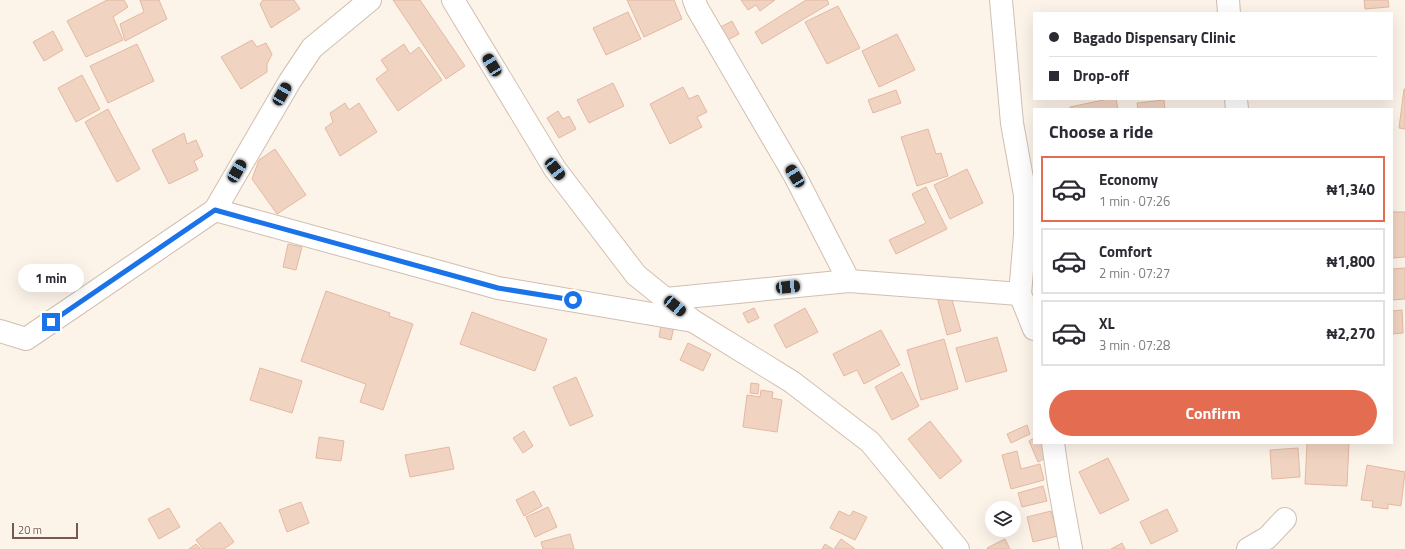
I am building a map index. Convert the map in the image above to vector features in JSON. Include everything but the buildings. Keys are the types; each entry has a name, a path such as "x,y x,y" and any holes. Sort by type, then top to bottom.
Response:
{"street":[{"path":"0,331 26,339 215,210 290,81 312,48 370,0"},
{"path":"453,0 555,169 636,275 693,321 792,382 870,442 958,549"},
{"path":"694,0 697,8 795,176 848,281"},
{"path":"1001,0 1012,123 1025,195 1025,235 1020,294 1033,326"},
{"path":"1228,0 1229,12"},
{"path":"215,210 498,288 693,321"},
{"path":"666,299 848,281 1020,294"},
{"path":"1053,444 1071,549"},
{"path":"1248,549 1267,538 1285,519"}],"route":[{"path":"51,322 215,210 498,288 573,300"}]}
